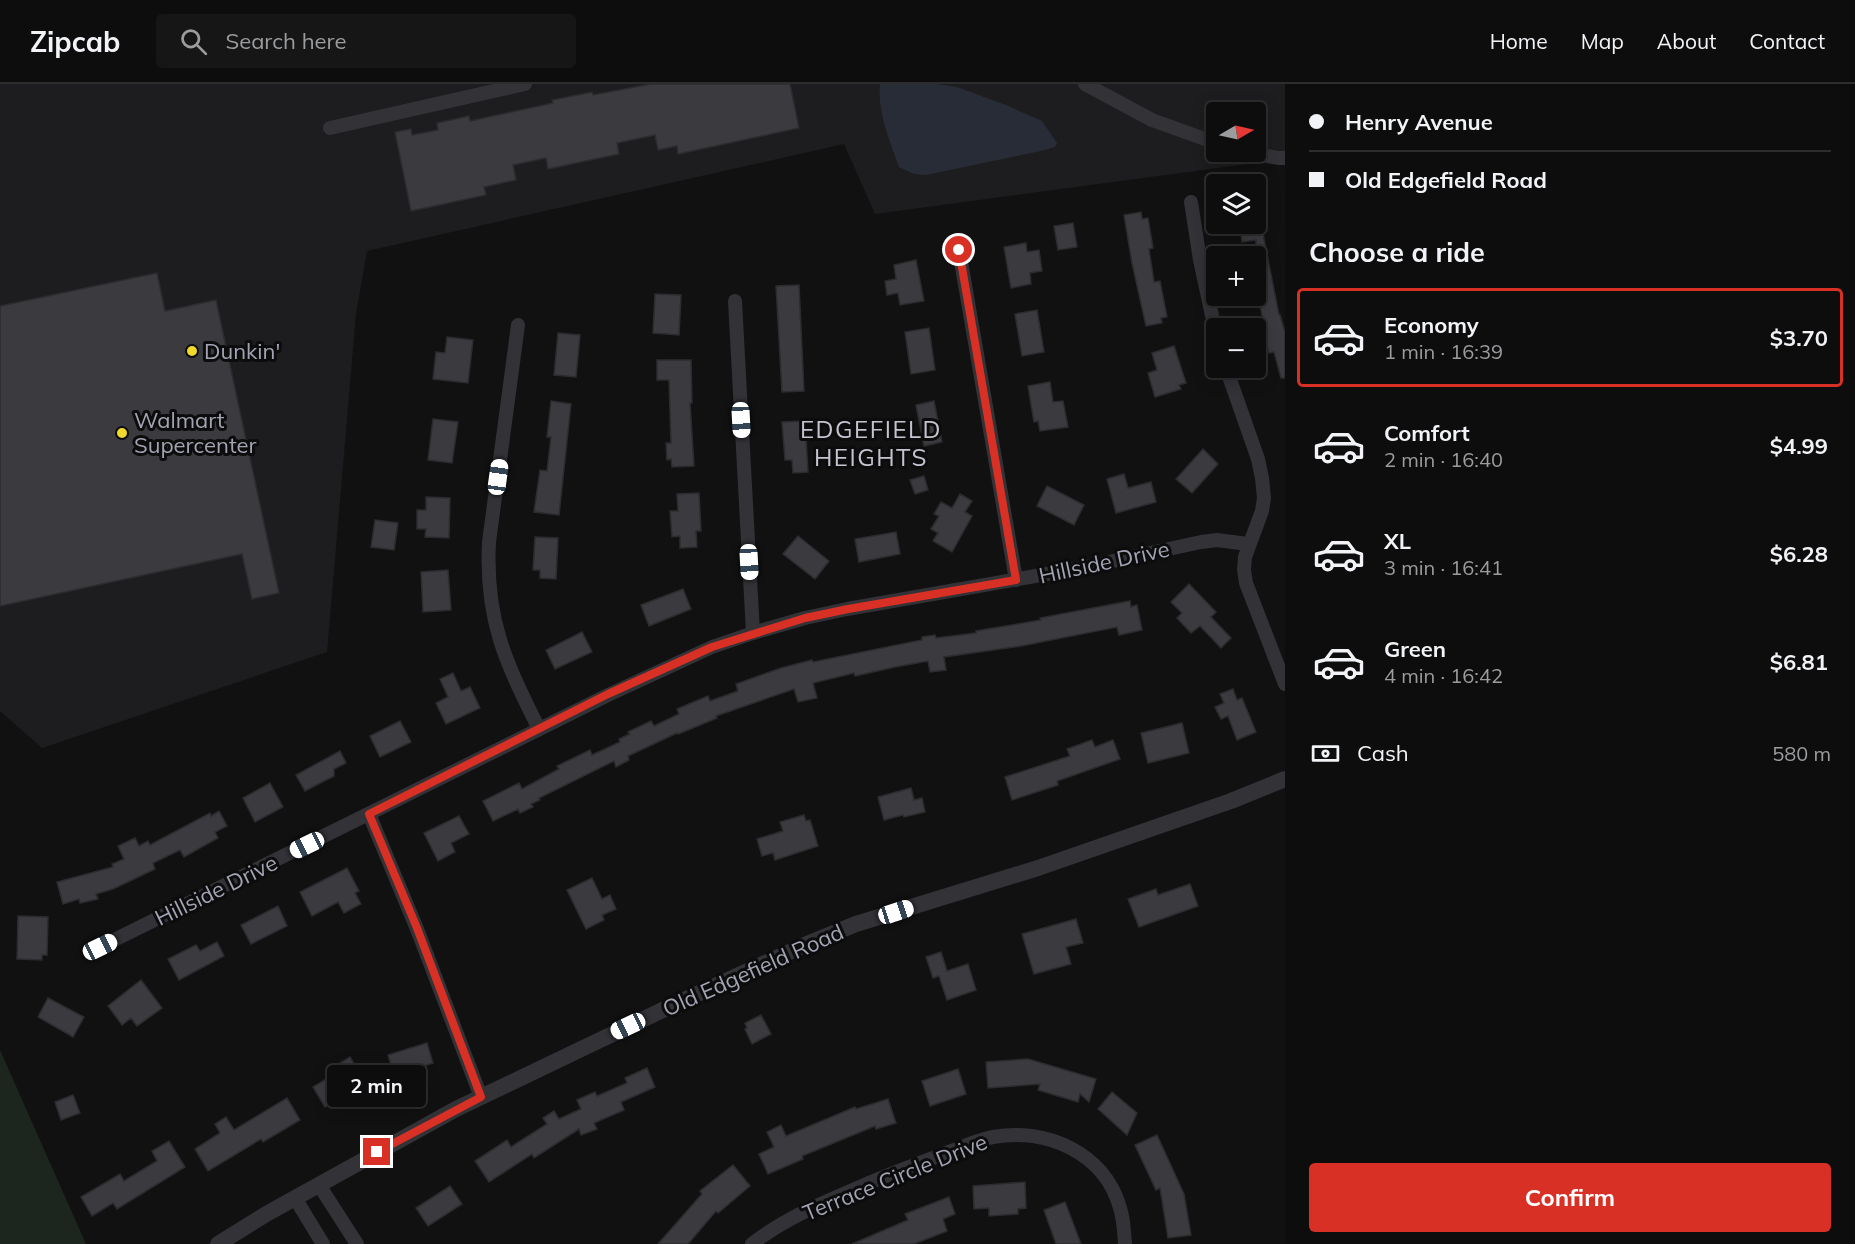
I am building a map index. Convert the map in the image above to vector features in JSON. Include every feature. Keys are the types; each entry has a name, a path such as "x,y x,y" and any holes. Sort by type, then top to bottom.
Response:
{"street":[{"path":"330,128 525,84"},
{"path":"1085,84 1152,120 1206,139"},
{"path":"1266,156 1285,158"},
{"path":"1191,202 1213,318"},
{"path":"959,250 1016,580"},
{"path":"735,301 753,633"},
{"path":"518,325 489,542 489,591 502,651 539,729"},
{"path":"1230,378 1258,459 1264,498 1262,511 1245,557 1246,583 1285,684"},
{"name":"Hillside Drive","path":"100,947 608,694 712,647 805,618 848,609 1081,568 1201,542 1233,541 1248,544"},
{"name":"Old Edgefield Road","path":"218,1244 295,1198 456,1109 670,1006 807,944 856,924 1038,868 1231,801 1285,779"},
{"path":"369,814 417,928 481,1097"},
{"name":"Terrace Circle Drive","path":"752,1244 799,1214 884,1177 983,1139 1030,1135 1060,1142 1086,1157 1097,1167 1120,1206 1125,1244"},
{"path":"319,1185 357,1244"},
{"path":"295,1198 323,1244"}],"shaded area":[{"path":"0,84 1285,84 1285,159 1266,162 1266,102 1206,102 1206,162 1263,162 875,214 844,144 367,251 356,314 327,652 42,748 0,711"},
{"path":"880,84 937,84 957,87 1042,121 1057,143 1055,147 1041,151 926,175 914,174 899,167 882,116"},
{"path":"0,1050 86,1244 0,1244"}],"building":[{"path":"651,84 790,84 799,128 678,154 677,146 658,150 655,135 617,143 619,154 548,169 546,158 513,165 516,180 484,187 486,195 411,211 395,132 411,129 412,135 438,130 437,123 469,116 470,121 553,103 552,100"},
{"path":"1141,212 1142,219 1148,218 1153,248 1149,249 1154,282 1160,281 1167,317 1161,318 1162,323 1146,326 1124,215"},
{"path":"1073,223 1077,247 1058,250 1054,226"},
{"path":"1241,234 1263,234 1265,246 1256,246 1256,240 1242,242"},
{"path":"1026,243 1027,252 1039,250 1042,271 1030,273 1031,284 1011,288 1004,247"},
{"path":"1266,249 1279,315 1285,332 1285,378 1281,378 1274,352 1269,353 1266,342 1266,318 1263,318 1260,306 1266,306"},
{"path":"916,260 924,301 900,305 898,293 887,295 885,281 896,279 894,265"},
{"name":"Walmart Supercenter","path":"157,273 165,311 216,300 279,593 252,599 242,554 0,606 0,306"},
{"path":"799,285 804,391 782,392 776,286"},
{"path":"655,294 681,295 679,335 653,333"},
{"path":"1037,310 1044,352 1022,356 1015,314"},
{"path":"929,328 935,370 911,374 905,332"},
{"path":"558,333 580,335 576,377 554,375"},
{"path":"447,337 473,340 468,383 433,379 436,352 445,353"},
{"path":"1174,346 1186,383 1179,385 1181,389 1155,397 1148,373 1157,370 1152,353"},
{"path":"657,360 691,360 692,403 690,403 694,466 672,467 671,459 667,460 666,443 671,443 669,380 657,380"},
{"path":"1050,382 1053,402 1063,401 1068,427 1040,431 1038,421 1034,422 1028,386"},
{"path":"551,401 571,404 559,515 534,512 540,470 547,471 551,437 547,437"},
{"path":"934,401 942,442 924,446 916,405"},
{"path":"433,419 458,422 452,463 428,460"},
{"path":"805,421 808,472 793,473 792,460 785,460 782,422"},
{"path":"1203,449 1218,464 1192,493 1176,479"},
{"path":"1124,474 1128,488 1151,482 1156,502 1116,513 1107,479"},
{"path":"924,476 928,490 915,494 910,480"},
{"path":"1047,486 1084,505 1074,525 1037,506"},
{"path":"699,493 701,531 696,531 697,547 680,548 680,536 672,537 670,511 678,511 677,494"},
{"path":"960,494 972,501 965,512 972,516 952,552 933,541 938,533 931,529 939,516 934,514 941,502 952,508"},
{"path":"426,497 450,498 449,538 425,537 426,529 417,529 417,510 426,510"},
{"path":"375,520 398,523 394,550 371,547"},
{"path":"896,532 900,554 859,562 855,539"},
{"path":"798,536 829,561 815,579 783,554"},
{"path":"535,537 558,538 556,579 540,578 540,570 533,570"},
{"path":"448,570 451,610 423,612 421,572"},
{"path":"1189,584 1216,612 1211,617 1231,638 1221,648 1200,626 1191,633 1177,618 1182,613 1171,602"},
{"path":"683,589 691,609 649,626 641,605"},
{"path":"1130,601 1131,607 1137,605 1142,630 1119,635 1117,627 1021,646 944,657 946,670 930,672 928,661 855,676 854,673 813,683 817,698 798,702 794,689 716,716 717,718 677,733 628,756 629,760 616,767 614,761 539,798 540,800 531,804 533,807 520,813 518,809 493,821 483,801 519,783 522,789 559,769 557,766 590,750 592,755 620,742 619,739 630,734 628,732 651,721 654,726 679,714 677,709 708,696 710,701 738,691 736,684 781,668 812,660 813,662 922,640 922,637 935,635 936,638 976,633 976,631"},
{"path":"582,632 592,652 555,669 546,650"},
{"path":"453,673 461,691 470,687 480,708 446,724 436,703 448,697 440,679"},
{"path":"1233,689 1237,700 1242,698 1256,732 1237,740 1228,716 1221,719 1215,707 1224,703 1220,694"},
{"path":"400,721 411,742 380,757 370,736"},
{"path":"1182,723 1189,753 1148,763 1141,733"},
{"path":"1092,740 1095,747 1113,740 1120,759 1057,781 1058,785 1012,800 1005,777 1070,756 1067,749"},
{"path":"340,751 346,763 334,769 334,776 305,791 296,775"},
{"path":"270,783 283,807 255,822 243,798"},
{"path":"911,788 914,800 922,798 925,812 884,820 878,797"},
{"path":"219,811 227,826 215,832 218,838 184,857 180,850 153,863 155,869 113,889 96,894 98,899 80,903 79,899 63,904 57,882 113,867 112,864 124,859 118,846 135,838 139,846 148,841 150,845 210,813 211,816"},
{"path":"804,815 806,821 810,820 818,846 775,860 773,853 762,856 757,839 783,831 780,822"},
{"path":"459,816 469,834 451,843 455,852 438,861 424,833"},
{"path":"347,868 359,891 355,893 361,904 344,913 338,902 312,916 300,892"},
{"path":"592,878 602,899 610,895 616,909 602,915 604,920 586,929 567,890"},
{"path":"1190,884 1198,906 1139,927 1128,899 1156,889 1158,895"},
{"path":"278,906 287,926 251,944 241,925"},
{"path":"18,916 48,917 47,955 42,955 42,960 17,959"},
{"path":"1076,919 1083,943 1066,947 1071,964 1034,974 1022,934"},
{"path":"217,942 224,956 179,980 168,959 196,945 200,951"},
{"path":"941,952 947,971 968,964 976,990 947,1000 939,976 933,978 926,957"},
{"path":"141,980 162,1008 137,1026 131,1018 122,1025 108,1006"},
{"path":"48,998 84,1017 73,1037 38,1017"},
{"path":"761,1015 771,1034 752,1044 745,1029 747,1028 745,1023"},
{"path":"427,1043 433,1063 394,1076 388,1055"},
{"path":"350,1057 366,1084 325,1107 313,1087 338,1072 335,1066"},
{"path":"1028,1059 1096,1079 1089,1102 1080,1094 1078,1102 1038,1090 1040,1084 988,1088 986,1062"},
{"path":"647,1068 655,1087 621,1102 624,1110 594,1123 597,1129 581,1135 579,1129 534,1158 532,1154 489,1182 475,1161 507,1140 511,1147 547,1124 543,1118 554,1111 559,1119 581,1109 577,1100 595,1092 597,1096 627,1083 625,1078"},
{"path":"958,1069 966,1094 930,1106 922,1081"},
{"path":"1112,1092 1137,1113 1127,1135 1098,1109"},
{"path":"73,1095 80,1113 61,1120 55,1102"},
{"path":"287,1098 300,1120 263,1142 261,1139 208,1171 195,1149 220,1133 215,1124 226,1117 234,1130"},
{"path":"888,1099 896,1123 876,1129 875,1126 802,1156 803,1159 768,1174 759,1154 774,1147 767,1132 781,1125 786,1136 855,1107 856,1109"},
{"path":"1157,1135 1184,1194 1191,1235 1168,1238 1160,1188 1156,1190 1135,1145"},
{"path":"169,1141 185,1167 117,1209 113,1203 92,1216 81,1197 120,1174 124,1181 157,1161 152,1151"},
{"path":"733,1165 750,1186 718,1213 716,1211 688,1244 658,1244 702,1194 700,1191"},
{"path":"1025,1182 1026,1208 1018,1209 1018,1214 989,1216 989,1208 974,1209 973,1186"},
{"path":"450,1186 462,1204 428,1226 416,1208"},
{"path":"949,1197 955,1214 943,1219 947,1231 914,1244 852,1244 908,1220 905,1214"},
{"path":"1065,1202 1081,1244 1056,1244 1044,1210"}],"place":[{"name":"Dunkin'","path":"192,351"},
{"name":"Walmart Supercenter","path":"122,433"}],"district":[{"name":"EDGEFIELD HEIGHTS","path":"871,443"}],"route":[{"path":"377,1152 481,1097 417,928 369,814 608,694 712,647 805,618 1016,580 959,250"}]}
